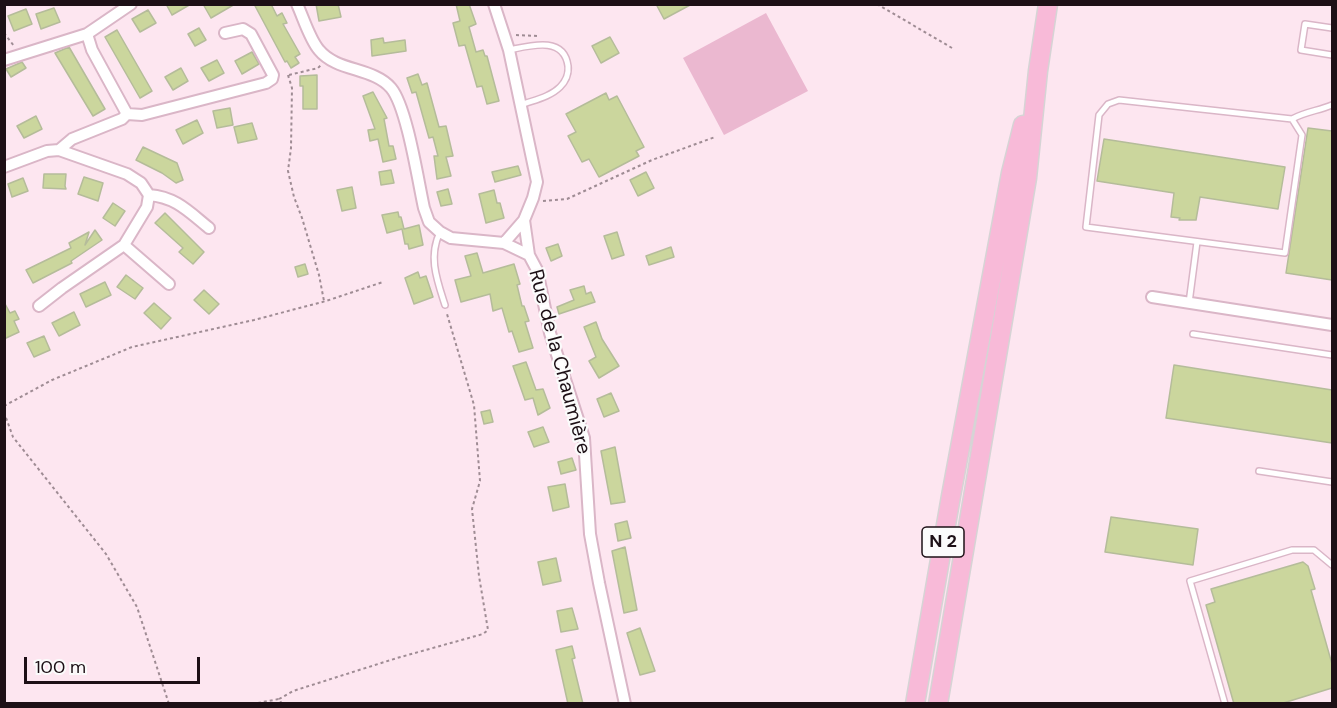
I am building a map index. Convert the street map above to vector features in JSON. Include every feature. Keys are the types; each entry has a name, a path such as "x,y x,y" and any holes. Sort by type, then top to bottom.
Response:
{"highway":[{"name":"N 2","path":"938,704 1027,178 1038,71 1048,4"},
{"name":"N 2","path":"915,704 1011,173 1038,71"}],"street":[{"path":"4,60 87,34 131,4"},
{"path":"297,4 318,50 328,59 383,80 398,97 424,208 429,222 440,232"},
{"path":"494,4 509,50 537,182 524,220 504,243"},
{"path":"59,150 72,139 122,119 127,114 142,115 272,80 273,75 251,34 243,29 225,33"},
{"path":"87,34 92,50 127,114"},
{"path":"4,167 47,151 59,150 127,174 141,183 149,195 147,207 124,245 39,306"},
{"path":"149,195 164,196 177,202 208,228"},
{"path":"524,220 529,255"},
{"name":"Rue de la Chaumière","path":"440,232 452,238 504,243 529,255 537,270 550,333 584,438 590,534 625,704"},
{"path":"124,245 169,284"},
{"path":"1152,297 1332,325"}],"lane":[{"path":"1332,28 1305,24 1301,50 1332,55"},
{"path":"509,50 538,44 550,45 560,50 567,61 566,80 558,89 522,105"},
{"path":"1292,119 1302,135 1285,253 1086,227 1099,115 1108,104 1119,100 1292,119 1306,111 1321,110 1332,105"},
{"path":"440,232 433,257 435,273 445,305"},
{"path":"1189,303 1197,242"},
{"path":"1193,334 1332,355"},
{"path":"1259,471 1332,482"},
{"path":"1225,704 1190,580 1292,550 1314,550 1332,565"}],"path":[{"path":"877,4 952,48"},
{"path":"4,33 20,54"},
{"path":"272,80 318,68 328,59"},
{"path":"288,75 292,88 291,148 288,171 319,275 324,302"},
{"path":"532,202 567,199 652,160 715,137"},
{"path":"169,704 137,607 106,554 14,437 5,415 5,405 52,380 132,347 324,302 383,282"},
{"path":"252,704 279,699 293,691 483,634 488,630 479,576 472,509 480,481 474,405 445,305"},
{"path":"279,699 282,704"}],"shaded area":[{"path":"766,13 808,91 724,135 683,58"}],"building":[{"path":"166,4 191,4 172,15"},
{"path":"203,4 235,4 211,18"},
{"path":"254,4 271,4 277,16 282,13 287,23 283,24 300,54 295,57 299,63 291,68 287,61 285,62"},
{"path":"316,4 338,4 341,17 319,21"},
{"path":"456,4 469,4 476,24 469,27 476,52 483,50 487,56 499,101 487,104 482,86 477,87 465,45 459,46 453,23 460,21"},
{"path":"656,4 692,4 664,19"},
{"path":"54,8 60,22 41,29 36,14"},
{"path":"26,9 32,24 14,31 8,16"},
{"path":"148,10 156,23 140,32 132,19"},
{"path":"199,28 206,40 195,46 188,34"},
{"path":"117,30 152,91 140,98 105,37"},
{"path":"610,37 619,53 601,63 592,46"},
{"path":"383,38 384,43 405,40 406,51 372,56 371,40"},
{"path":"69,47 105,109 93,116 55,53"},
{"path":"252,52 259,64 242,74 235,61"},
{"path":"217,60 224,73 209,81 201,68"},
{"path":"22,62 26,68 11,77 6,69"},
{"path":"181,68 188,81 173,90 165,77"},
{"path":"418,74 422,85 427,83 439,127 446,126 453,156 446,157 451,176 437,179 434,156 438,156 433,137 429,138 416,92 412,93 407,78"},
{"path":"317,75 317,109 303,109 303,86 300,86 300,76"},
{"path":"373,92 387,118 384,119 389,146 393,146 396,159 383,162 378,139 370,141 368,130 375,129 363,96"},
{"path":"606,93 609,100 617,96 644,147 636,151 639,156 599,177 589,159 582,162 568,136 576,132 566,114"},
{"path":"230,108 233,125 217,128 213,111"},
{"path":"36,116 42,129 24,138 17,126"},
{"path":"197,120 203,133 183,144 176,130"},
{"path":"252,123 257,139 238,143 234,127"},
{"path":"1308,128 1332,131 1332,280 1286,273"},
{"path":"1104,139 1285,167 1278,209 1200,197 1196,220 1179,220 1180,218 1171,217 1174,193 1097,181"},
{"path":"143,147 177,163 183,180 176,183 136,160"},
{"path":"518,166 521,175 495,182 492,172"},
{"path":"391,170 394,183 381,185 379,172"},
{"path":"646,172 654,188 638,196 630,180"},
{"path":"44,174 66,174 66,189 43,188"},
{"path":"84,177 103,183 98,201 78,194"},
{"path":"23,178 28,191 12,197 8,184"},
{"path":"352,187 356,208 342,211 337,190"},
{"path":"448,189 452,204 441,206 437,192"},
{"path":"494,190 504,218 486,223 479,194"},
{"path":"113,203 125,211 115,226 103,218"},
{"path":"398,212 404,229 419,225 423,245 409,249 408,244 405,244 402,229 387,233 382,215"},
{"path":"165,213 204,252 193,264 179,252 183,248 155,223"},
{"path":"95,230 102,240 71,261 72,263 33,283 26,270 71,248 69,243 89,232 85,245"},
{"path":"617,232 624,255 612,259 604,236"},
{"path":"558,244 562,256 551,261 546,248"},
{"path":"671,247 674,257 649,265 646,256"},
{"path":"477,253 483,273 514,264 520,284 517,285 522,306 524,306 529,321 525,322 533,348 519,352 512,331 509,332 502,308 493,311 490,294 461,302 455,280 471,276 465,256"},
{"path":"305,264 308,274 298,277 295,267"},
{"path":"418,272 420,278 426,276 433,297 414,304 405,278"},
{"path":"126,275 143,288 135,299 117,287"},
{"path":"105,282 111,295 86,307 80,294"},
{"path":"584,286 586,294 591,292 595,302 559,314 557,307 574,300 570,290"},
{"path":"204,290 219,304 209,314 194,300"},
{"path":"4,302 10,313 15,311 19,319 14,321 19,332 4,339"},
{"path":"154,303 171,318 161,329 144,313"},
{"path":"74,312 80,325 59,336 52,323"},
{"path":"596,322 602,339 619,366 599,378 589,361 596,357 584,327"},
{"path":"44,336 50,350 34,357 27,343"},
{"path":"526,362 536,390 543,389 550,408 538,415 533,398 525,400 513,366"},
{"path":"1174,365 1332,390 1332,443 1166,418"},
{"path":"611,393 619,411 604,417 597,399"},
{"path":"490,410 493,422 484,424 481,412"},
{"path":"543,427 549,442 534,447 528,432"},
{"path":"615,447 625,502 611,504 601,451"},
{"path":"572,458 576,470 561,474 558,462"},
{"path":"565,484 569,507 553,511 548,487"},
{"path":"1111,517 1198,529 1193,565 1105,552"},
{"path":"627,521 631,538 618,541 615,524"},
{"path":"625,547 637,610 624,613 612,551"},
{"path":"556,558 561,581 543,585 538,562"},
{"path":"1303,562 1308,566 1315,589 1311,590 1332,664 1332,688 1280,704 1234,704 1206,605 1215,602 1211,589"},
{"path":"572,608 578,629 561,632 557,611"},
{"path":"640,628 655,671 640,675 627,633"},
{"path":"572,646 575,658 572,659 583,704 568,704 556,650"}]}
